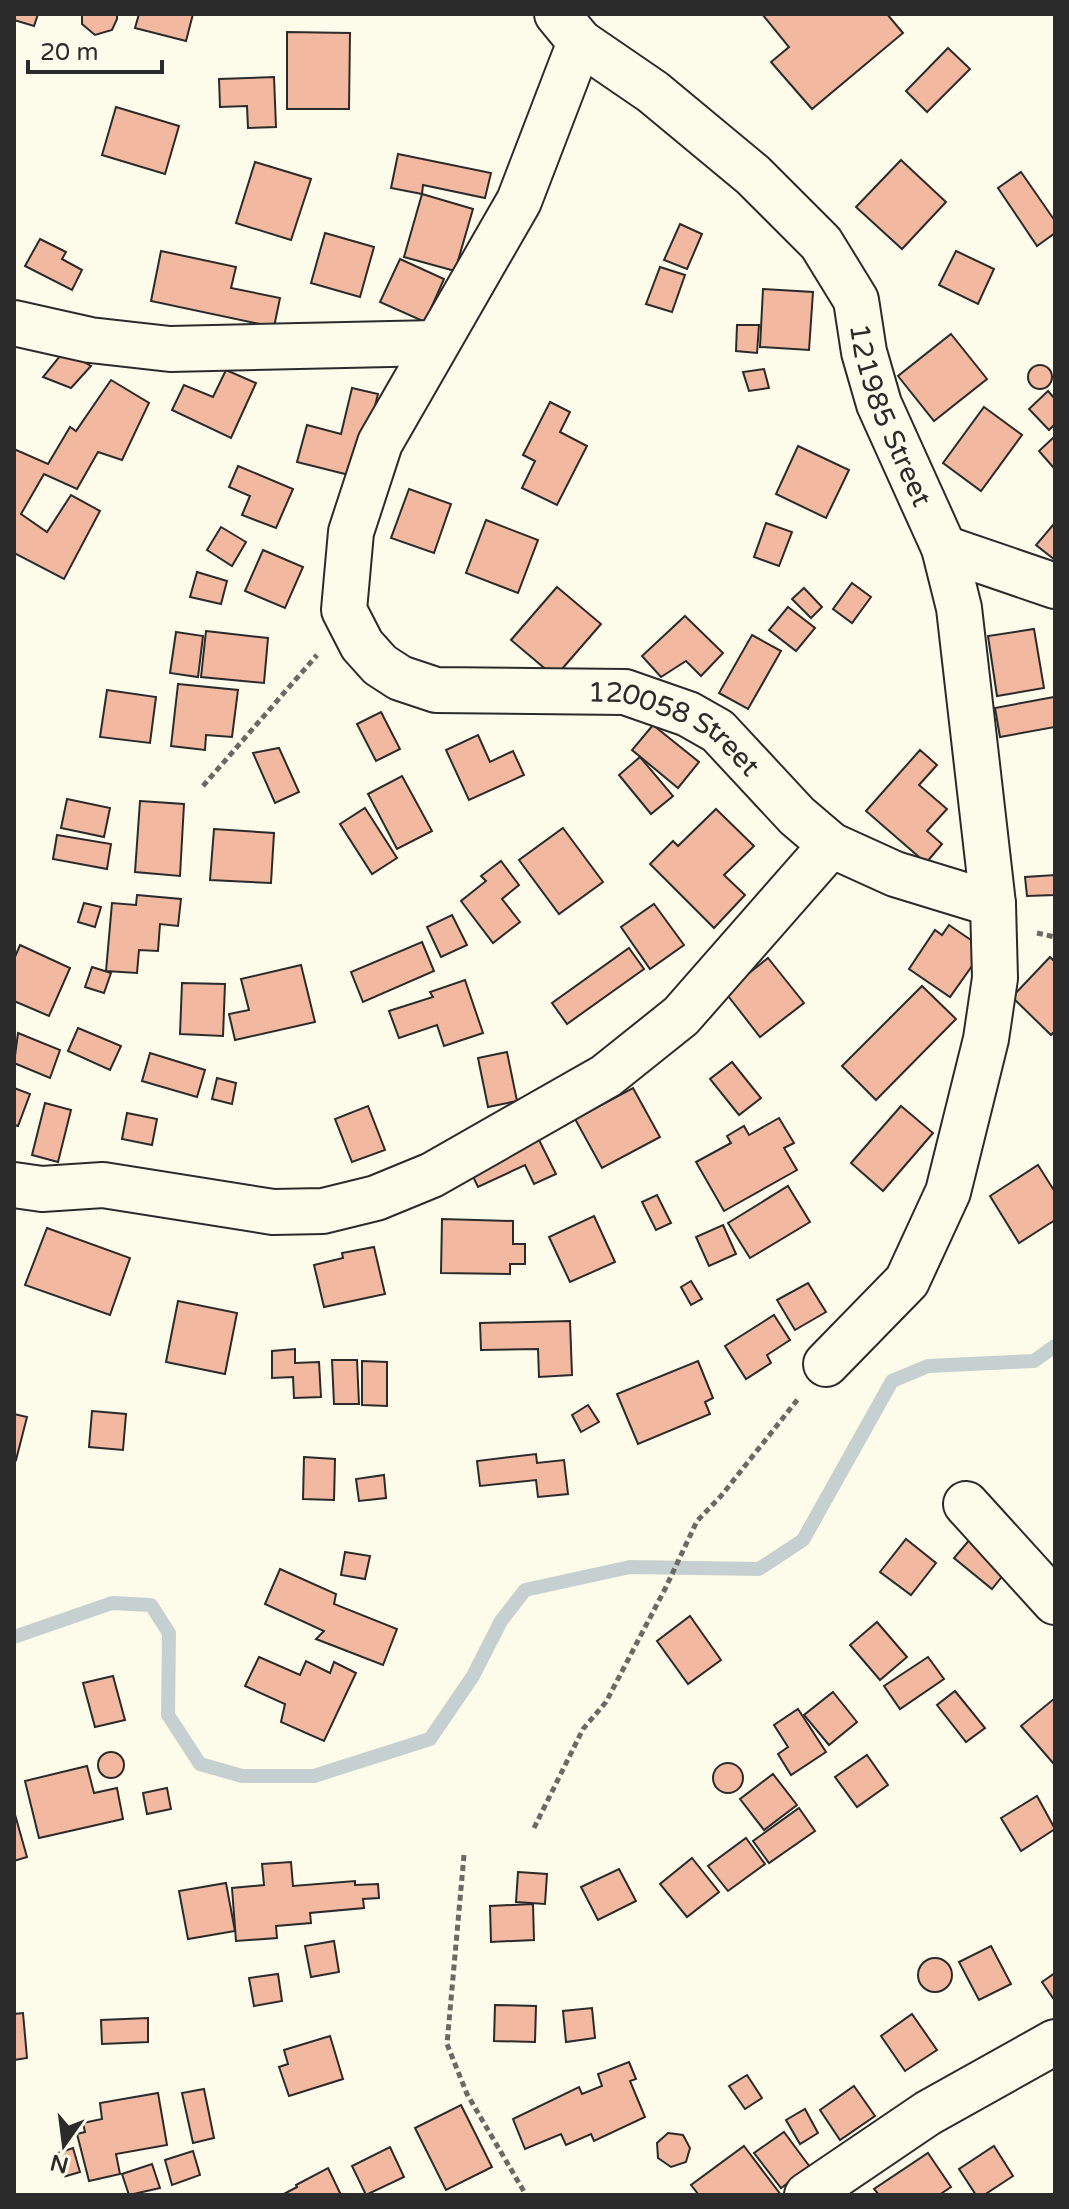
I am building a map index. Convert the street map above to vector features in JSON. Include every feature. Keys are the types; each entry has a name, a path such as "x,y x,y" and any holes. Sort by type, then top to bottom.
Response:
{"street":[{"path":"344,610 351,532 380,443 519,201 568,28"},
{"name":"121985 Street","path":"568,28 731,156 821,243 856,300 864,352 879,404 944,548 959,608 993,904 995,978 986,1039 948,1192 907,1281 826,1364"},
{"path":"14,323 90,340 170,349 436,343"},
{"path":"944,548 1055,586"},
{"name":"120058 Street","path":"344,610 362,645 380,665 400,678 436,690 625,692 688,714 718,731 797,816 831,845 895,874 993,904"},
{"path":"14,1185 42,1189 103,1185 273,1212 323,1211 376,1198 432,1175 606,1076 681,1016 831,845"},
{"path":"966,1504 1055,1602"},
{"path":"807,2195 928,2113 1055,2042"}],"path":[{"path":"203,786 314,660 344,610"},
{"path":"534,1828 583,1729 606,1702 697,1521 721,1496 826,1364"},
{"path":"464,1855 447,2044 467,2094 526,2195"}],"building":[{"path":"14,14 38,14 34,26 14,20"},
{"path":"82,14 117,14 117,19 112,30 95,35 82,24"},
{"path":"139,14 193,14 186,41 135,28"},
{"path":"762,14 887,14 903,33 812,109 771,62 789,47"},
{"path":"287,32 350,33 349,109 287,109"},
{"path":"948,48 970,69 927,112 906,91"},
{"path":"274,77 276,127 248,128 247,106 220,107 219,79"},
{"path":"116,107 179,126 165,174 102,155"},
{"path":"398,154 491,173 485,198 423,185 422,194 391,188"},
{"path":"901,160 946,202 902,249 856,207"},
{"path":"255,162 311,179 291,240 236,223"},
{"path":"1021,172 1055,221 1055,233 1037,246 998,188"},
{"path":"422,194 473,209 455,271 404,257"},
{"path":"680,224 702,234 687,269 664,260"},
{"path":"325,233 374,247 360,297 311,283"},
{"path":"40,239 66,252 62,259 82,270 72,290 25,266"},
{"path":"161,251 236,267 231,288 280,298 274,327 151,301"},
{"path":"956,251 994,269 978,304 939,285"},
{"path":"400,259 444,279 425,322 380,302"},
{"path":"660,267 685,275 672,312 646,304"},
{"path":"763,289 813,292 809,350 760,347"},
{"path":"737,325 759,325 757,353 736,351"},
{"path":"951,334 987,379 934,421 898,376"},
{"path":"64,351 91,366 71,388 43,377"},
{"path":"1040,365 1051,372 1052,377 1045,388 1040,389 1029,382 1028,377 1035,366"},
{"path":"764,369 769,388 749,391 743,372"},
{"path":"226,370 256,383 231,438 172,410 184,385 213,397"},
{"path":"111,380 149,403 122,460 98,452 77,489 44,474 21,514 47,532 71,495 100,511 64,579 14,553 14,449 48,464 70,427 76,431"},
{"path":"352,388 378,394 357,477 297,462 307,425 341,434"},
{"path":"1048,391 1055,399 1055,424 1049,430 1029,409"},
{"path":"550,402 570,412 560,432 587,446 557,505 522,488 535,461 523,455"},
{"path":"984,407 1022,435 981,491 943,463"},
{"path":"1054,437 1055,465 1053,467 1039,451"},
{"path":"798,446 849,470 826,518 776,494"},
{"path":"238,466 293,489 276,528 242,515 250,496 229,487"},
{"path":"409,489 451,504 434,553 391,538"},
{"path":"486,520 538,540 518,593 466,573"},
{"path":"766,523 792,532 779,566 754,557"},
{"path":"1053,525 1055,527 1055,560 1036,545"},
{"path":"221,527 246,542 232,566 207,550"},
{"path":"263,550 303,567 285,608 245,591"},
{"path":"197,572 227,581 221,604 190,597"},
{"path":"852,583 871,597 852,623 833,609"},
{"path":"557,587 601,624 555,677 511,640"},
{"path":"804,588 822,607 811,618 792,599"},
{"path":"788,607 815,628 796,651 769,630"},
{"path":"685,616 723,653 701,676 686,661 661,677 642,656"},
{"path":"1034,629 1044,688 997,696 988,636"},
{"path":"206,631 268,638 264,683 201,677"},
{"path":"176,632 203,636 198,677 170,673"},
{"path":"752,635 781,651 748,709 719,693"},
{"path":"178,684 238,690 232,737 206,735 205,750 171,746"},
{"path":"107,690 156,697 150,743 100,737"},
{"path":"1054,697 1055,727 1000,737 995,708"},
{"path":"381,712 400,749 376,761 357,724"},
{"path":"653,725 699,762 678,788 632,750"},
{"path":"478,735 490,762 513,751 524,775 469,800 446,750"},
{"path":"279,748 299,792 275,803 253,753"},
{"path":"920,750 937,765 919,785 947,809 927,831 942,844 926,863 866,811"},
{"path":"640,757 673,796 651,814 619,775"},
{"path":"402,776 432,831 397,849 368,794"},
{"path":"67,799 110,808 104,837 61,828"},
{"path":"140,801 184,804 180,876 135,872"},
{"path":"365,808 397,858 372,874 340,824"},
{"path":"716,809 754,846 724,875 745,895 714,928 650,864 673,841 678,846"},
{"path":"563,828 603,882 559,914 519,860"},
{"path":"214,829 274,833 271,883 210,880"},
{"path":"57,835 111,844 107,869 53,859"},
{"path":"501,861 519,885 502,899 520,922 493,943 461,901 486,881 481,876"},
{"path":"1055,875 1055,895 1027,896 1025,877"},
{"path":"137,895 181,899 178,926 160,924 158,951 139,950 137,973 106,971 112,903 136,905"},
{"path":"84,903 101,907 95,927 78,922"},
{"path":"654,904 684,945 650,969 621,927"},
{"path":"452,915 467,945 441,957 427,927"},
{"path":"949,925 984,949 950,997 909,969 935,930 942,935"},
{"path":"422,942 434,971 363,1002 351,972"},
{"path":"20,945 70,968 49,1016 14,1001 14,959"},
{"path":"629,948 644,969 567,1024 552,1003"},
{"path":"1050,957 1055,962 1055,1031 1051,1035 1012,997"},
{"path":"768,958 804,1003 760,1037 725,992"},
{"path":"301,965 315,1022 235,1040 229,1014 249,1010 241,979"},
{"path":"92,967 111,973 104,993 85,987"},
{"path":"465,980 483,1033 444,1046 437,1025 399,1038 389,1011 433,997 430,992"},
{"path":"182,983 225,984 223,1036 180,1034"},
{"path":"922,986 956,1019 876,1100 842,1066"},
{"path":"78,1028 121,1046 110,1070 68,1051"},
{"path":"18,1033 60,1050 50,1078 14,1063"},
{"path":"507,1052 517,1101 488,1107 478,1058"},
{"path":"150,1053 205,1070 197,1097 142,1081"},
{"path":"732,1062 761,1098 739,1115 710,1079"},
{"path":"217,1078 236,1083 232,1104 212,1099"},
{"path":"14,1088 30,1094 18,1126 14,1125"},
{"path":"633,1088 660,1137 602,1168 575,1119"},
{"path":"45,1103 71,1110 58,1162 32,1155"},
{"path":"368,1106 385,1150 352,1162 335,1119"},
{"path":"901,1106 933,1133 883,1191 851,1163"},
{"path":"127,1113 157,1119 152,1145 122,1139"},
{"path":"779,1118 794,1143 784,1148 797,1170 724,1211 696,1162 731,1143 727,1136 744,1126 749,1135"},
{"path":"538,1138 556,1174 534,1184 525,1165 478,1187 467,1164"},
{"path":"1038,1165 1055,1192 1055,1220 1019,1243 990,1196"},
{"path":"788,1186 810,1222 750,1258 728,1223"},
{"path":"657,1195 671,1223 656,1230 642,1202"},
{"path":"594,1216 615,1262 570,1282 549,1237"},
{"path":"442,1219 513,1221 513,1244 525,1244 525,1264 510,1264 510,1274 441,1273"},
{"path":"723,1225 736,1254 709,1266 696,1237"},
{"path":"47,1228 130,1258 110,1315 25,1285"},
{"path":"374,1247 385,1294 324,1307 314,1265 343,1258 342,1253"},
{"path":"691,1281 702,1299 691,1305 681,1287"},
{"path":"808,1283 826,1312 795,1330 777,1300"},
{"path":"178,1301 237,1313 225,1374 166,1362"},
{"path":"774,1315 790,1340 767,1355 771,1363 746,1379 725,1346"},
{"path":"570,1321 572,1375 539,1377 538,1349 481,1350 480,1323"},
{"path":"295,1349 295,1363 319,1362 321,1397 294,1398 293,1377 272,1378 272,1351"},
{"path":"332,1360 357,1360 359,1404 334,1404"},
{"path":"362,1361 387,1362 387,1406 362,1405"},
{"path":"698,1361 713,1398 705,1402 710,1414 638,1444 617,1394"},
{"path":"588,1405 599,1422 581,1432 572,1415"},
{"path":"92,1411 126,1414 123,1450 89,1447"},
{"path":"14,1414 27,1417 16,1460 14,1459"},
{"path":"536,1454 537,1463 564,1460 568,1494 538,1497 536,1480 480,1486 477,1461"},
{"path":"304,1457 335,1459 334,1500 303,1499"},
{"path":"384,1475 386,1498 359,1501 356,1479"},
{"path":"971,1538 1008,1569 992,1589 954,1558"},
{"path":"906,1539 936,1563 911,1595 880,1572"},
{"path":"345,1552 370,1556 365,1579 341,1575"},
{"path":"280,1569 336,1594 334,1604 397,1629 383,1665 316,1639 324,1631 265,1604"},
{"path":"690,1616 721,1660 688,1684 657,1641"},
{"path":"877,1622 907,1657 880,1680 850,1645"},
{"path":"259,1657 300,1675 306,1661 330,1673 334,1662 356,1673 324,1741 281,1722 285,1704 245,1686"},
{"path":"928,1657 944,1679 900,1709 884,1686"},
{"path":"113,1676 125,1720 95,1727 83,1683"},
{"path":"955,1691 985,1728 966,1742 937,1705"},
{"path":"833,1692 857,1722 829,1745 804,1715"},
{"path":"1055,1698 1055,1762 1053,1763 1021,1726"},
{"path":"798,1709 826,1752 791,1775 778,1754 788,1747 774,1725"},
{"path":"111,1752 121,1755 124,1765 121,1775 111,1778 101,1775 98,1765 101,1755"},
{"path":"867,1755 888,1785 857,1807 835,1777"},
{"path":"728,1763 739,1767 743,1778 739,1789 728,1793 717,1789 713,1778 717,1767"},
{"path":"87,1766 94,1793 117,1788 123,1819 39,1838 25,1781"},
{"path":"773,1774 797,1805 764,1830 740,1799"},
{"path":"167,1788 171,1809 147,1814 143,1793"},
{"path":"1037,1796 1055,1829 1021,1851 1001,1818"},
{"path":"799,1808 815,1831 769,1863 753,1841"},
{"path":"14,1811 27,1857 14,1861"},
{"path":"746,1838 765,1864 728,1891 708,1866"},
{"path":"692,1858 719,1892 687,1917 660,1884"},
{"path":"291,1862 293,1886 355,1881 355,1885 378,1884 379,1898 363,1899 364,1908 310,1913 311,1923 276,1926 277,1938 236,1941 232,1888 264,1885 262,1864"},
{"path":"619,1869 636,1901 598,1920 581,1887"},
{"path":"518,1872 547,1874 545,1904 516,1902"},
{"path":"226,1883 235,1931 188,1939 179,1891"},
{"path":"533,1904 534,1940 491,1942 490,1906"},
{"path":"334,1941 339,1972 311,1977 305,1946"},
{"path":"991,1946 1011,1984 979,2000 959,1962"},
{"path":"935,1958 947,1963 952,1975 947,1987 935,1992 923,1987 918,1975 923,1963"},
{"path":"1055,1973 1055,2001 1042,1982"},
{"path":"278,1974 282,2001 254,2006 249,1978"},
{"path":"495,2005 536,2006 535,2042 494,2041"},
{"path":"592,2008 595,2038 566,2042 563,2011"},
{"path":"23,2013 27,2058 14,2060 14,2014"},
{"path":"912,2014 937,2050 905,2071 881,2036"},
{"path":"148,2018 148,2042 102,2044 101,2020"},
{"path":"330,2036 343,2079 289,2096 279,2067 288,2064 284,2050"},
{"path":"629,2062 636,2079 630,2081 645,2117 594,2141 591,2134 566,2145 561,2134 525,2149 513,2119 579,2087 582,2094 602,2086 598,2074"},
{"path":"747,2075 762,2098 745,2109 729,2086"},
{"path":"854,2086 875,2116 840,2140 820,2110"},
{"path":"204,2089 214,2138 193,2143 182,2093"},
{"path":"158,2093 167,2145 116,2154 120,2174 89,2181 77,2134 85,2132 83,2123 102,2119 100,2103"},
{"path":"461,2105 492,2167 446,2190 415,2128"},
{"path":"805,2109 818,2133 800,2144 786,2120"},
{"path":"784,2132 810,2167 781,2188 754,2153"},
{"path":"668,2133 683,2135 690,2148 686,2162 671,2167 658,2158 657,2143"},
{"path":"744,2146 781,2195 699,2195 691,2185"},
{"path":"994,2146 1013,2176 984,2195 976,2195 959,2169"},
{"path":"390,2147 404,2177 366,2195 352,2166"},
{"path":"73,2148 80,2172 63,2177 55,2154"},
{"path":"193,2151 200,2175 172,2185 165,2160"},
{"path":"928,2153 951,2187 939,2195 879,2195 874,2189"},
{"path":"152,2164 160,2188 129,2195 122,2174"},
{"path":"328,2168 341,2195 282,2195 296,2185"}],"waterway":[{"path":"14,1637 112,1603 151,1605 169,1633 168,1715 200,1764 242,1776 314,1776 430,1739 473,1676 501,1621 525,1590 630,1567 759,1569 803,1540 892,1381 928,1366 1034,1361 1055,1346"}]}
